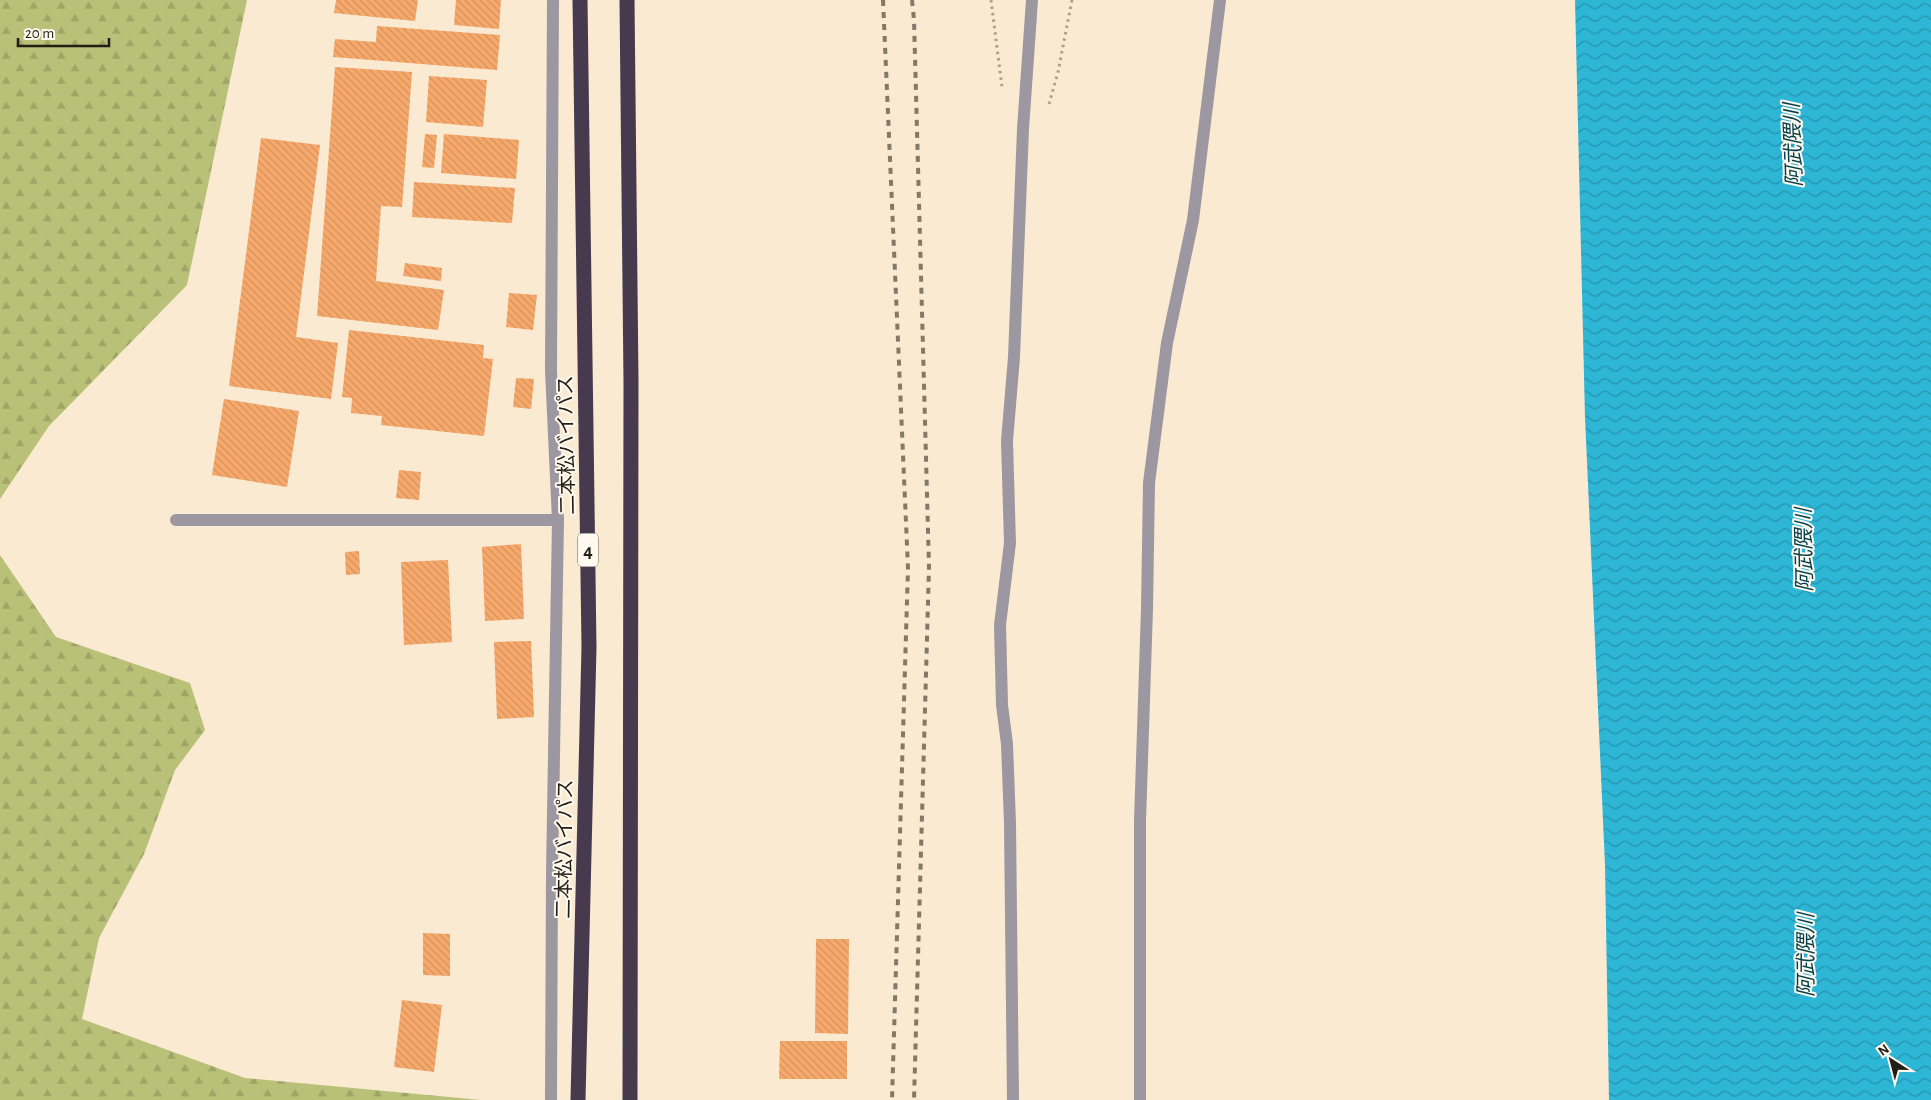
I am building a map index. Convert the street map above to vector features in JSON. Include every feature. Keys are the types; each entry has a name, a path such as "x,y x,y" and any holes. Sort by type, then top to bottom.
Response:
{"highway":[{"name":"二本松バイパス","path":"578,1100 589,647 580,0"},
{"path":"627,0 631,381 630,1100"}],"street":[{"path":"551,1100 552,873 558,520 551,371 553,0"},
{"path":"1013,1100 1008,744 1002,705 1000,625 1010,543 1007,440 1014,357 1022,156 1032,0"},
{"path":"1140,1100 1140,821 1149,483 1167,343 1193,220 1220,0"},
{"path":"176,520 558,520"}],"green space":[{"path":"0,0 247,0 187,285 49,426 0,499"},
{"path":"0,555 56,637 190,683 205,730 175,770 144,854 99,938 82,1019 245,1078 481,1100 0,1100"}],"water":[{"name":"阿武隈川","path":"1575,0 1931,0 1931,1100 1609,1100 1605,865 1585,417"}],"building":[{"path":"336,0 418,0 415,21 334,13"},
{"path":"456,0 501,0 499,29 454,25"},
{"path":"377,26 500,35 497,70 333,57 335,39 376,42"},
{"path":"335,67 412,72 402,207 381,206 376,281 444,290 438,330 317,316"},
{"path":"429,76 487,80 483,127 426,122"},
{"path":"425,134 437,135 434,168 422,167"},
{"path":"444,134 519,140 516,179 441,173"},
{"path":"261,138 320,145 296,337 338,343 331,399 229,386"},
{"path":"414,182 515,188 512,223 412,217"},
{"path":"405,263 442,268 441,281 403,276"},
{"path":"509,293 537,295 533,330 506,327"},
{"path":"349,330 484,345 483,358 493,359 484,436 381,425 382,416 351,413 352,398 342,397"},
{"path":"516,378 534,379 531,409 513,407"},
{"path":"224,399 299,411 287,487 212,475"},
{"path":"399,470 421,472 419,500 396,498"},
{"path":"521,544 524,619 485,621 482,547"},
{"path":"359,551 360,574 346,575 345,552"},
{"path":"448,560 452,642 404,645 401,562"},
{"path":"531,641 534,717 497,719 494,642"},
{"path":"423,933 450,934 450,976 423,975"},
{"path":"816,939 849,939 848,1034 815,1033"},
{"path":"402,1000 442,1005 434,1072 394,1067"},
{"path":"780,1041 847,1041 847,1079 779,1079"}],"railway":[{"path":"883,0 908,568 892,1100"},
{"path":"912,0 929,567 914,1100"}]}
